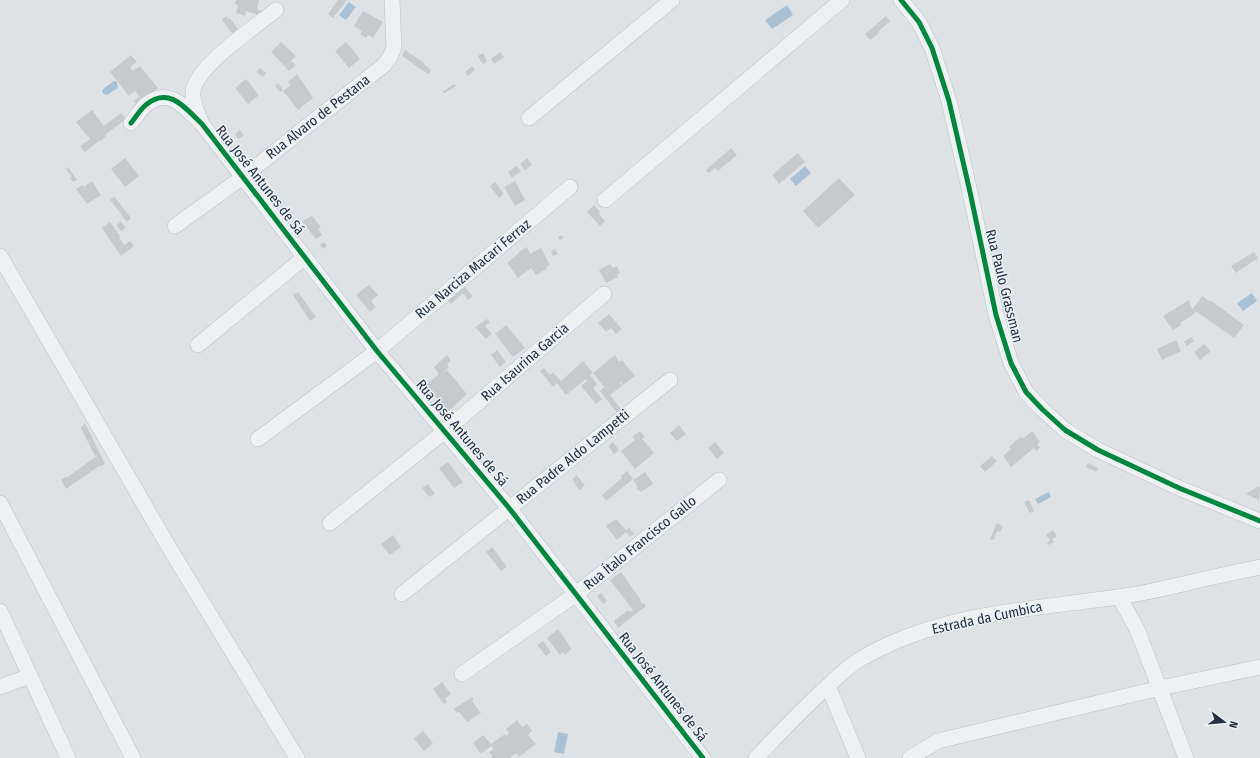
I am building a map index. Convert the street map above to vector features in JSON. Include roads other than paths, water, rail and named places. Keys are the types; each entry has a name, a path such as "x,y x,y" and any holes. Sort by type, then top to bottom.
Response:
{"street":[{"name":"Rua Alvaro de Pestana","path":"175,226 243,177 384,65 394,48 392,0"},
{"path":"529,118 672,0"},
{"path":"605,200 842,0"},
{"name":"Rua Paulo Grassman","path":"901,0 919,22 932,48 951,109 996,315 1011,363 1026,392 1065,430 1098,450 1179,488 1260,521"},
{"path":"202,124 194,104 193,92 196,82 204,69 276,10"},
{"path":"131,123 146,104 157,98 166,97 176,100 202,124"},
{"name":"Rua José Antunes de Sá","path":"202,124 377,351 509,508 703,758"},
{"name":"Rua Narciza Macari Ferraz","path":"258,439 377,351 570,187"},
{"path":"0,256 170,549 297,758"},
{"path":"198,346 305,257"},
{"name":"Rua Isaurina Garcia","path":"330,522 445,431 604,294"},
{"name":"Rua Padre Aldo Lampetti","path":"402,594 670,380"},
{"name":"Rua Ítalo Francisco Gallo","path":"462,674 576,594 719,480"},
{"path":"0,503 133,758"},
{"name":"Estrada da Cumbica","path":"756,758 809,703 828,686 863,658 890,643 945,625 1030,608 1119,597 1260,567"},
{"path":"1119,597 1137,629 1186,758"},
{"path":"0,611 65,757"},
{"path":"910,758 938,740 1160,688 1260,667"},
{"path":"0,687 30,676"},
{"path":"828,686 858,758"}],"water":[{"path":"349,2 356,7 346,20 339,15"},
{"path":"787,5 793,15 772,29 765,20"},
{"path":"114,81 117,82 118,88 107,95 104,94 102,92 104,88"},
{"path":"805,166 811,173 796,186 790,179"},
{"path":"1252,293 1257,301 1243,311 1237,303"},
{"path":"1049,492 1051,497 1038,504 1035,499"},
{"path":"558,732 568,734 564,754 554,752"}]}
